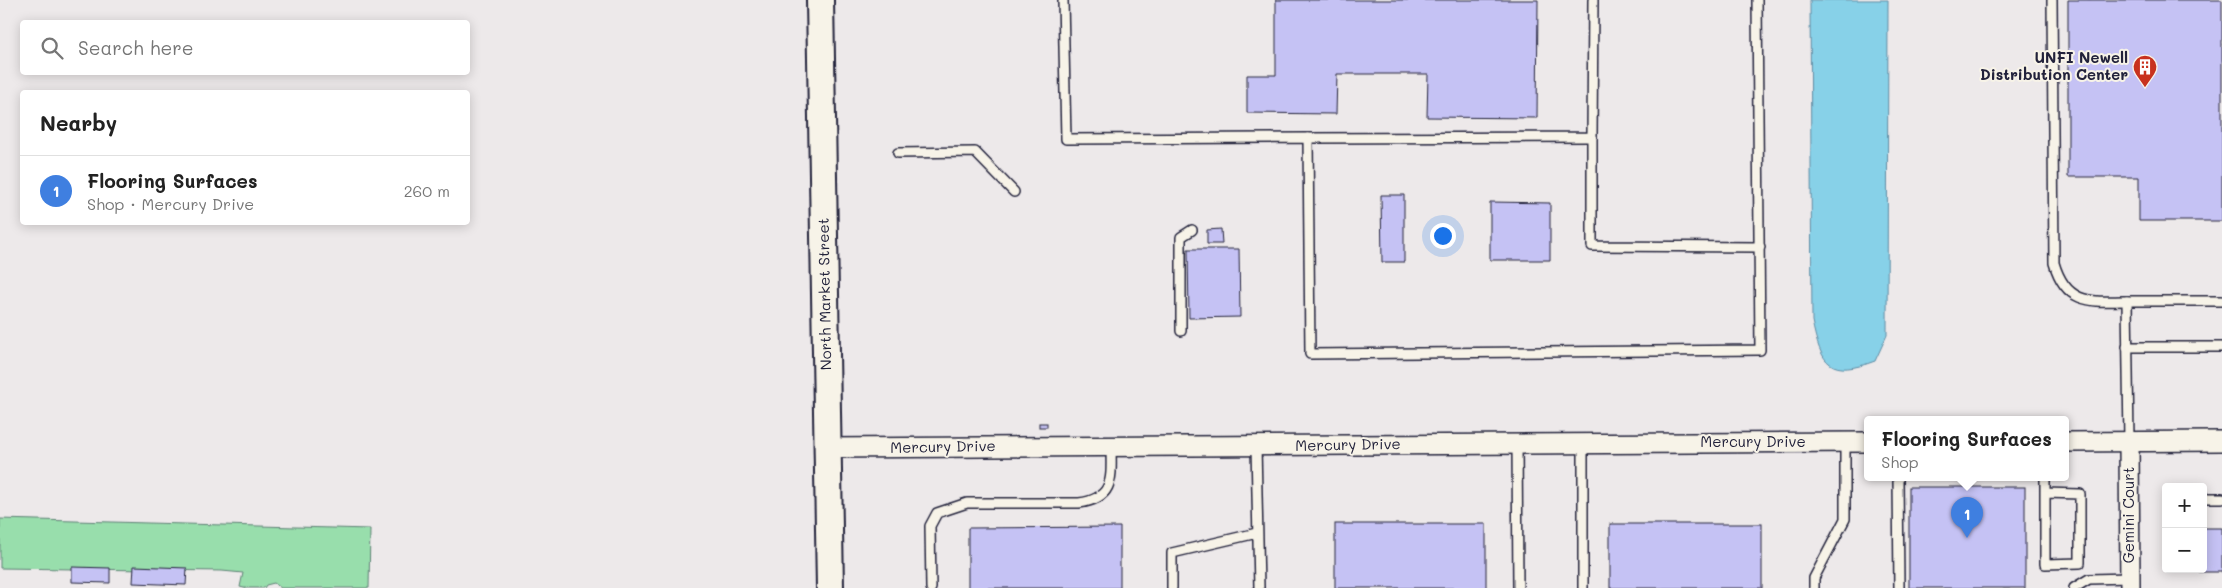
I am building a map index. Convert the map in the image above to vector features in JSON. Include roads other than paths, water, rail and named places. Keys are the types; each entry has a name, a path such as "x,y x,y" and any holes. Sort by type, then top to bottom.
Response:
{"main road":[{"name":"North Market Street","path":"820,0 830,588"}],"street":[{"name":"Gemini Court","path":"2129,441 2130,583"},
{"path":"2069,442 2222,441"},
{"name":"Mercury Drive","path":"828,448 1864,442"}],"lane":[{"path":"1063,0 1066,140 1592,137"},
{"path":"1593,0 1592,246 1760,247"},
{"path":"1308,138 1310,354 1760,350 1758,0"},
{"path":"2052,0 2054,263 2059,280 2069,292 2083,298 2102,302 2222,301"},
{"path":"898,153 975,152 1014,192"},
{"path":"1181,331 1181,238 1192,230"},
{"path":"2127,301 2129,441"},
{"path":"2127,346 2222,346"},
{"path":"1814,588 1814,578 1845,519 1845,442"},
{"path":"1517,443 1518,588"},
{"path":"1582,443 1583,588"},
{"path":"931,588 930,526 937,513 966,503 1079,503 1095,501 1107,491 1111,478 1112,445"},
{"path":"1256,446 1258,588"},
{"path":"1898,481 1899,588"},
{"path":"2045,481 2045,564 2080,563"},
{"path":"2045,493 2080,494 2080,563 2090,579"},
{"path":"2207,498 2222,498"},
{"path":"1172,588 1172,553 1257,533"},
{"path":"2074,588 2090,579 2130,583"}],"water":[{"path":"1810,0 1888,0 1887,335 1875,361 1847,368 1830,364 1824,357 1815,336 1812,321"}],"place":[{"name":"UNFI Newell Distribution Center","path":"2145,88"},
{"name":"Flooring Surfaces","path":"1967,538"}]}
